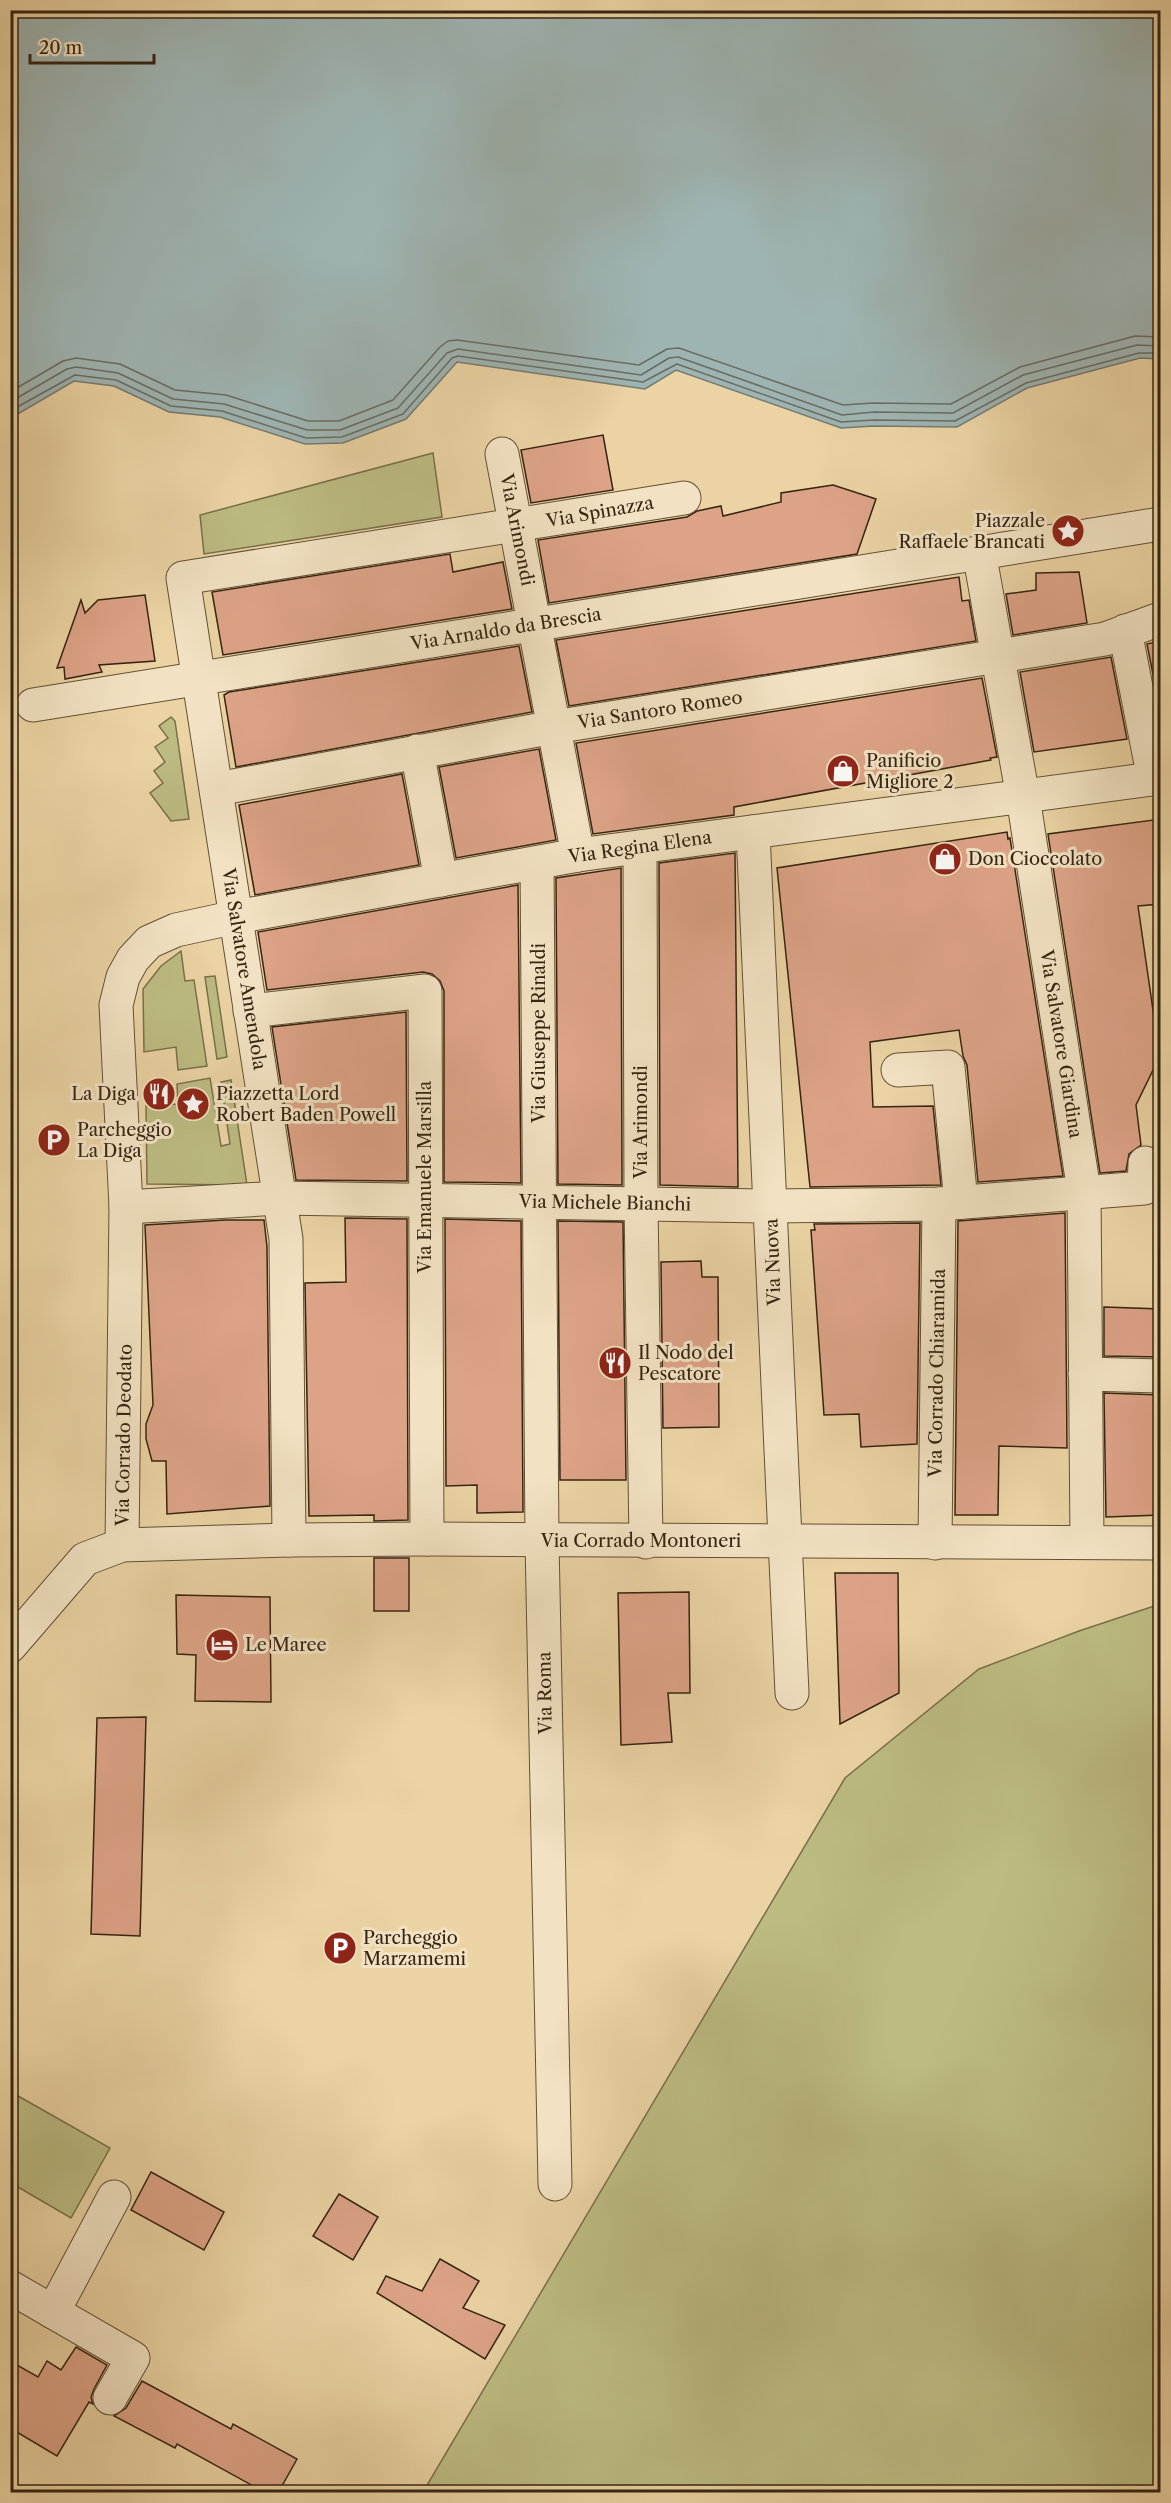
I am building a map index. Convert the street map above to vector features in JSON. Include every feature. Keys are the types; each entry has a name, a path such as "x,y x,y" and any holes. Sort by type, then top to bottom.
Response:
{"street":[{"name":"Via Arimondi","path":"502,454 578,855"},
{"name":"Via Spinazza","path":"183,578 684,498"},
{"name":"Via Arnaldo da Brescia","path":"33,705 1161,524"},
{"name":"Via Salvatore Giardina","path":"978,552 1023,797 1084,1191 1088,1542"},
{"name":"Via Salvatore Amendola","path":"183,578 286,1239 289,1540"},
{"name":"Via Santoro Romeo","path":"217,789 554,727 997,657 1115,635 1161,620"},
{"path":"1115,635 1157,779"},
{"path":"417,751 441,880"},
{"name":"Via Regina Elena","path":"133,959 149,942 176,930 236,916 578,855 1157,779"},
{"name":"Via Nuova","path":"753,832 771,1206 783,1541 792,1693"},
{"name":"Via Arimondi","path":"640,846 641,1203 646,1542"},
{"name":"Via Giuseppe Rinaldi","path":"537,863 540,1203"},
{"name":"Via Corrado Deodato","path":"10,1646 85,1559 123,1545 126,1207 116,1005 123,976 133,959"},
{"name":"Via Emanuele Marsilla","path":"250,1011 425,991 427,1539"},
{"name":"Via Corrado Chiaramida","path":"898,1070 948,1067 950,1203 935,1543"},
{"name":"Via Michele Bianchi","path":"126,1207 279,1198 771,1206 950,1203 1144,1188 1145,1163"},
{"name":"Via Roma","path":"540,1203 542,1541 555,2184"},
{"path":"1085,1374 1161,1376"},
{"name":"Via Corrado Montoneri","path":"123,1545 427,1539 646,1542 1161,1543"},
{"path":"53,2312 114,2197"},
{"path":"10,2287 132,2358 110,2398"}],"shaded area":[{"path":"433,453 442,517 204,554 200,515"},
{"path":"171,717 175,721 189,819 171,821 150,793 163,783 154,771 165,762 155,747 168,738 159,726"},
{"path":"181,951 185,981 194,980 207,1066 178,1070 176,1047 144,1052 143,989 161,966"},
{"path":"215,976 227,1057 217,1059 205,977"},
{"path":"210,1078 221,1146 230,1144 221,1082 231,1080 247,1185 147,1184 146,1106 178,1104 177,1084"},
{"path":"1160,1604 1160,2492 423,2492 845,1778 979,1669 1079,1631"},
{"path":"11,2092 110,2148 71,2218 11,2183"}],"water":[{"path":"10,11 1160,11 1160,359 1140,358 1027,388 957,427 841,428 676,370 645,389 457,362 406,419 343,443 305,444 220,417 169,412 114,386 74,381 11,418"}],"building":[{"path":"603,435 613,490 531,503 521,450"},
{"path":"833,485 876,499 857,554 549,603 538,540 687,517 697,511 721,506 723,516 781,502 781,493"},
{"path":"450,554 453,572 503,562 512,609 223,655 212,592"},
{"path":"1079,572 1087,623 1013,635 1006,594 1036,590 1036,573"},
{"path":"959,577 962,601 969,600 976,641 569,706 556,640"},
{"path":"145,595 155,661 99,665 102,672 65,679 64,667 57,668 81,600 85,613 98,600"},
{"path":"1161,641 1161,715 1147,644"},
{"path":"519,646 532,712 236,767 224,695 229,692"},
{"path":"1111,657 1127,739 1034,752 1020,672"},
{"path":"982,678 997,757 990,758 991,760 734,807 734,815 593,834 576,743"},
{"path":"539,749 556,840 456,858 439,767"},
{"path":"402,774 419,865 255,895 239,805"},
{"path":"1161,819 1161,904 1138,906 1156,1031 1154,1068 1136,1105 1141,1145 1129,1154 1126,1171 1100,1173 1048,834"},
{"path":"1007,832 1008,839 1010,838 1063,1176 978,1182 967,1065 963,1056 959,1030 870,1042 873,1107 933,1106 941,1185 810,1187 777,868"},
{"path":"735,853 738,1187 660,1185 659,863"},
{"path":"621,868 622,1185 558,1184 556,878"},
{"path":"518,885 521,1183 444,1182 444,991 440,981 432,974 423,972 267,990 258,932"},
{"path":"406,1012 407,1181 296,1180 272,1027"},
{"path":"1065,1213 1067,1448 999,1446 998,1515 955,1515 958,1221"},
{"path":"345,1218 407,1219 408,1520 374,1521 374,1515 309,1516 305,1283 346,1282"},
{"path":"445,1219 521,1221 523,1512 477,1513 477,1485 446,1486"},
{"path":"264,1220 267,1247 270,1506 167,1514 166,1461 152,1461 146,1439 146,1424 153,1405 145,1225"},
{"path":"558,1221 623,1222 626,1480 560,1480"},
{"path":"920,1223 917,1444 861,1447 859,1414 824,1415 811,1230 815,1230 814,1224"},
{"path":"701,1261 702,1277 718,1277 719,1427 663,1428 661,1262"},
{"path":"1104,1307 1161,1309 1161,1357 1104,1356"},
{"path":"1104,1393 1161,1395 1161,1515 1106,1517"},
{"path":"374,1558 409,1558 409,1611 374,1611"},
{"path":"835,1573 898,1573 899,1693 840,1724"},
{"path":"689,1592 690,1693 668,1693 672,1742 621,1745 618,1593"},
{"path":"176,1595 270,1597 271,1702 195,1701 196,1655 177,1654"},
{"path":"146,1717 140,1936 91,1934 97,1718"},
{"path":"151,2172 224,2212 204,2250 131,2210"},
{"path":"339,2194 378,2217 353,2260 313,2236"},
{"path":"440,2259 479,2281 463,2308 505,2325 485,2359 377,2293 386,2276 422,2291"},
{"path":"76,2347 107,2365 91,2397 93,2404 89,2402 57,2456 10,2428 10,2361 38,2377 47,2361 61,2370"},
{"path":"142,2381 231,2429 233,2424 297,2459 278,2493 266,2493 177,2444 175,2448 114,2416 126,2408"}],"place":[{"name":"Piazzale Raffaele Brancati","path":"1068,531"},
{"name":"Panificio Migliore 2","path":"843,771"},
{"name":"Don Cioccolato","path":"945,859"},
{"name":"La Diga","path":"159,1094"},
{"name":"Piazzetta Lord Robert Baden Powell","path":"193,1104"},
{"name":"Parcheggio La Diga","path":"54,1140"},
{"name":"Il Nodo del Pescatore","path":"615,1363"},
{"name":"Le Maree","path":"222,1645"},
{"name":"Parcheggio Marzamemi","path":"340,1948"}]}
